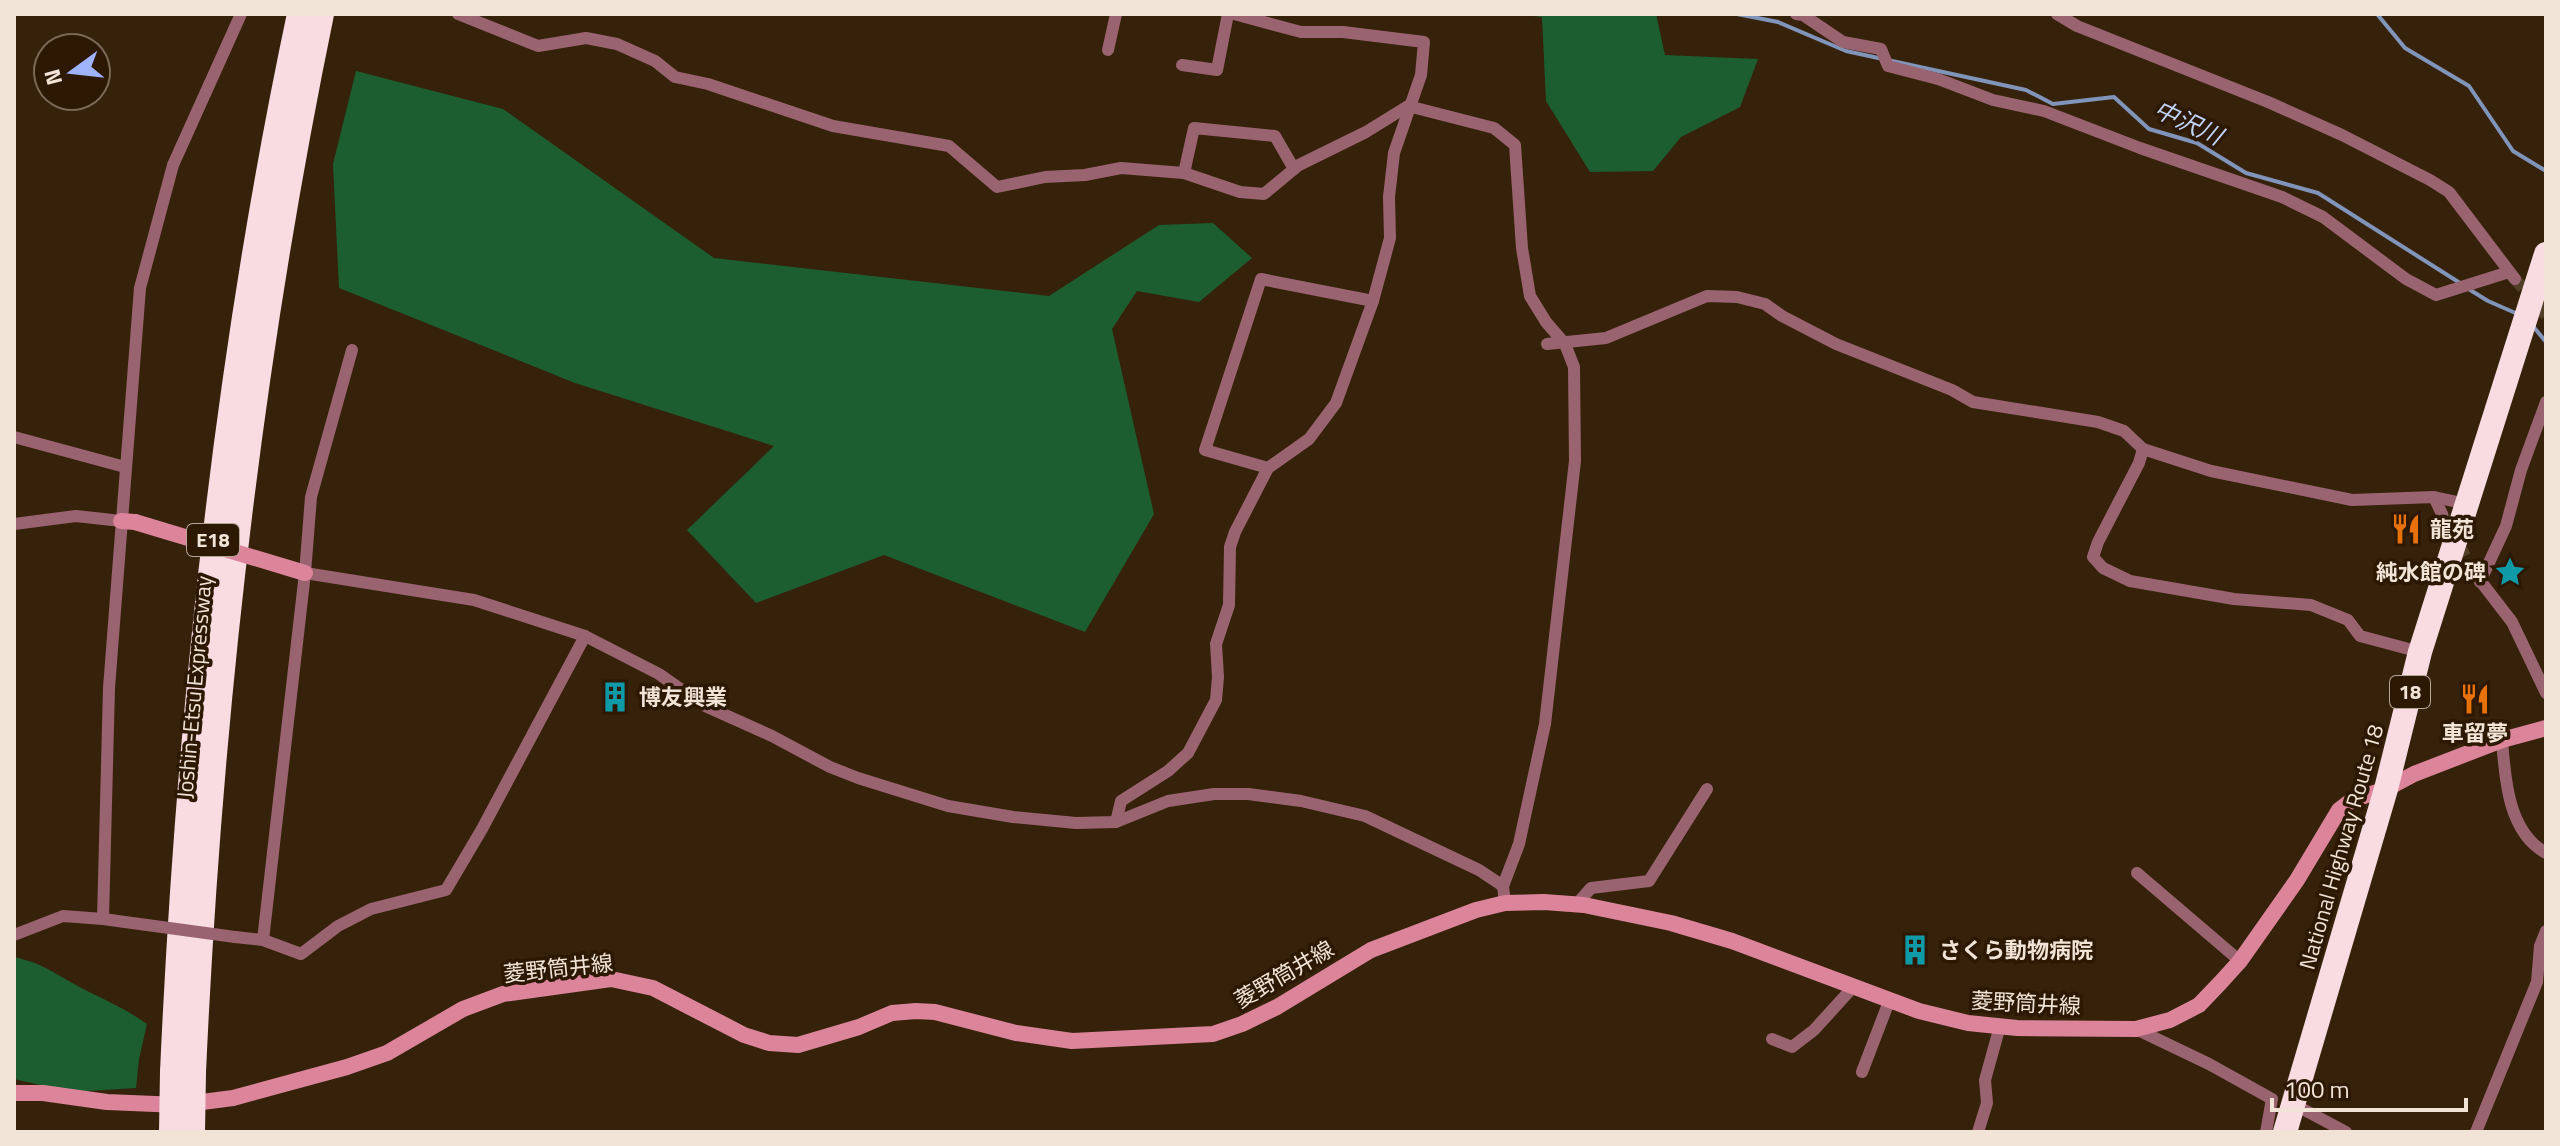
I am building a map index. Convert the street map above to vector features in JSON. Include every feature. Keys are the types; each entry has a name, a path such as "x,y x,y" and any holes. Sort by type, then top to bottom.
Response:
{"highway":[{"name":"Joshin-Etsu Expressway","path":"193,1132 183,1072 187,805 210,561 260,209 299,14"},
{"name":"Joshin-Etsu Expressway","path":"171,1132 183,1072 232,567 274,264 322,14"},
{"name":"National Highway Route 18","path":"2285,1132 2386,789 2420,652 2546,254"}],"main road":[{"path":"128,521 305,573"},
{"name":"菱野筒井線","path":"14,1093 179,1105 233,1098 387,1053 463,1009 503,994 611,979 653,988 744,1035 769,1043 798,1045 859,1027 892,1013 916,1011 935,1012 1016,1033 1072,1041 1213,1034 1277,1007 1371,950 1476,910 1504,894 1577,904 1671,923 1732,941 1919,1011 1968,1023 2136,1029 2170,1020 2199,1005 2240,961 2297,880 2339,810 2352,800 2386,789 2414,774 2502,740 2546,728"}],"street":[{"path":"103,919 109,688 128,521 125,467 140,288 173,165 241,14"},
{"path":"305,573 474,600 585,636 659,674 703,705 858,778 948,806 1076,823 1116,822 1168,801 1214,794 1248,794 1301,801 1365,816 1479,870 1504,894 1522,829 1549,700 1575,461 1574,367 1565,344 1530,296 1522,248 1515,145 1494,128 1408,106 1366,132 1294,169 1264,194 1240,192 1184,173 1121,168 1085,175 1045,177 997,187 949,146 833,126 708,84 675,77 655,61 617,44 586,38 538,46 458,14"},
{"path":"1108,50 1116,14"},
{"path":"1182,65 1217,70 1228,14"},
{"path":"1116,822 1121,801 1168,771 1188,753 1216,700 1216,644 1229,605 1230,547 1268,468 1309,439 1336,403 1373,301 1390,238 1389,197 1394,153 1421,75 1424,42 1343,32 1301,32 1234,14"},
{"path":"1796,14 1803,15 1843,42 1881,49 1888,66 1938,79 1993,100 2044,111 2282,197 2323,217 2406,279 2436,295 2512,276 2449,192 2430,180 2268,102 2077,26 2057,14"},
{"path":"1184,173 1194,128 1275,136 1294,169"},
{"path":"1268,468 1205,450 1261,279 1373,301"},
{"path":"1547,344 1606,338 1707,296 1737,297 1765,304 1836,344 1952,390 1973,402 2098,422 2124,431 2143,449 2211,471 2352,500 2434,497 2467,504"},
{"path":"263,940 311,497 352,350"},
{"path":"2480,582 2506,526 2521,470 2546,402"},
{"path":"14,437 125,467"},
{"path":"2143,449 2139,463 2098,542 2093,557 2103,568 2130,581 2234,599 2311,605 2348,620 2360,636 2420,652"},
{"path":"2434,497 2442,514"},
{"path":"14,524 76,516 128,521"},
{"path":"2472,570 2512,622 2546,693"},
{"path":"14,935 63,916 263,940 301,954 338,926 371,909 446,890 585,636"},
{"path":"2502,740 2506,787 2519,823 2533,846 2546,853"},
{"path":"1577,904 1591,888 1649,881 1707,789"},
{"path":"2137,873 2240,961"},
{"path":"2476,1132 2537,982 2540,946 2546,931"},
{"path":"1772,1039 1792,1047 1814,1030 1854,986"},
{"path":"1862,1072 1890,999"},
{"path":"1978,1132 1987,1103 1985,1080 2000,1026"},
{"path":"2136,1029 2272,1099 2266,1132"},
{"path":"2295,1105 2346,1132"}],"green space":[{"path":"1516,14 1656,14 1665,55 1758,59 1740,107 1681,137 1653,171 1590,172 1546,101 1542,17"},
{"path":"356,71 503,109 714,258 1049,296 1159,225 1213,223 1252,258 1199,302 1137,291 1112,329 1154,514 1085,632 884,555 756,603 687,530 774,446 575,383 339,288 333,164"},
{"path":"14,957 46,968 147,1024 136,1088 71,1092 14,1079"}],"waterway":[{"name":"中沢川","path":"1737,14 1778,22 1846,51 2026,90 2053,104 2114,97 2149,129 2197,143 2246,173 2318,193 2460,283"},
{"path":"2377,14 2405,48 2469,86 2513,151 2546,171"},
{"name":"中沢川","path":"2467,288 2520,315"},
{"name":"中沢川","path":"2532,325 2546,342"}],"tunnel":[{"path":"2515,279 2546,315"},
{"path":"2442,514 2477,578"}],"place":[{"name":"龍苑","path":"2406,529"},
{"name":"純水館の碑","path":"2510,572"},
{"name":"博友興業","path":"615,697"},
{"name":"車留夢","path":"2475,699"},
{"name":"さくら動物病院","path":"1915,950"}]}
